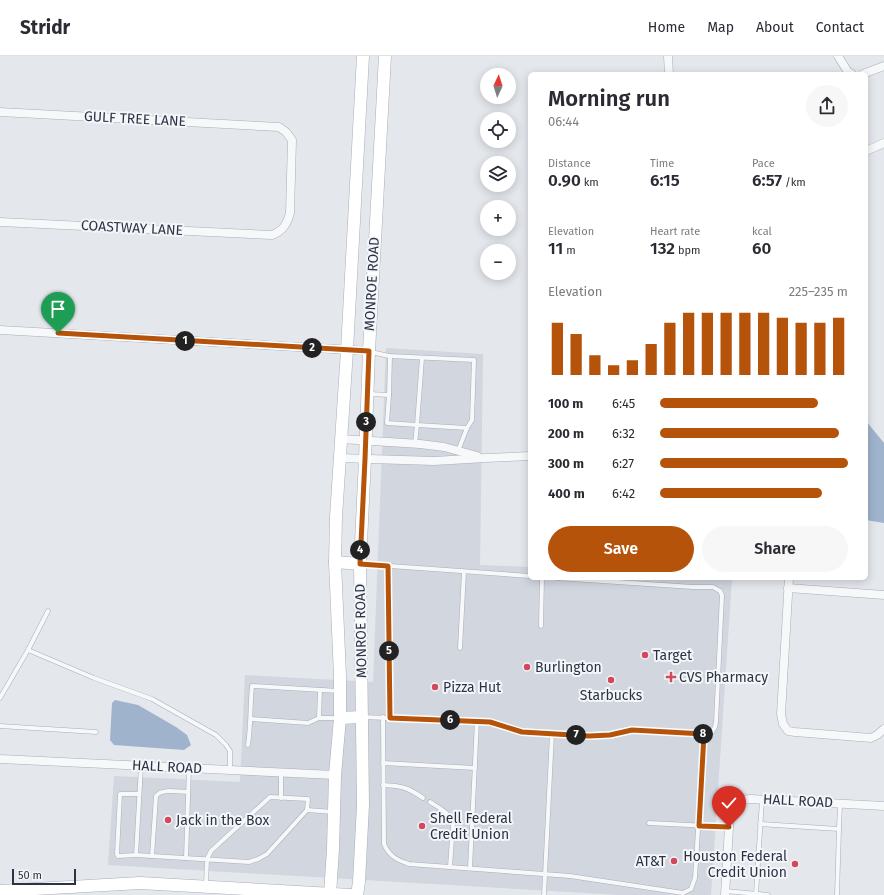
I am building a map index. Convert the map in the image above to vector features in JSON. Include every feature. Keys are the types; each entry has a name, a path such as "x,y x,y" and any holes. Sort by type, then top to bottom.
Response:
{"main road":[{"name":"MONROE ROAD","path":"330,894 335,775 340,718 335,562 339,458 347,350 363,56"},
{"name":"MONROE ROAD","path":"357,895 364,805 360,564 369,351 385,56"},
{"path":"356,195 377,197"},
{"path":"335,562 360,564"},
{"path":"340,718 362,717"},
{"path":"0,891 140,883 351,895"}],"street":[{"path":"668,56 669,72"},
{"path":"838,56 848,72"},
{"path":"868,72 884,66"},
{"name":"GULF TREE LANE","path":"0,112 278,127 286,132 292,140 290,213 287,223 281,232 272,235 264,234"},
{"path":"868,150 884,143"},
{"name":"COASTWAY LANE","path":"0,222 264,234"},
{"path":"0,330 369,351"},
{"path":"341,439 444,447 486,458"},
{"path":"339,458 434,462 528,456"},
{"path":"789,580 781,714 783,724 788,731 871,738 884,729"},
{"path":"788,588 884,595"},
{"name":"HALL ROAD","path":"0,759 335,775"},
{"name":"HALL ROAD","path":"725,893 730,811 733,804 740,800 762,799 884,806"}],"lane":[{"path":"369,351 390,356 474,360 472,420 467,428 458,451"},
{"path":"390,356 388,423 467,428"},
{"path":"415,444 422,358"},
{"path":"367,394 389,395"},
{"path":"360,564 528,576"},
{"path":"388,566 390,718"},
{"path":"460,648 464,572"},
{"path":"540,626 542,580"},
{"path":"362,717 492,722 522,732 598,736 632,730 704,734 712,732 716,722 722,595 720,591 713,587 587,580"},
{"path":"0,698 28,650 48,611"},
{"path":"28,650 94,678 152,699 216,736 230,751 230,770"},
{"path":"248,745 251,719 250,708 252,686 340,691"},
{"path":"319,718 320,690"},
{"path":"383,717 384,844 387,852 397,860 410,864 546,874 683,893 691,889 695,878 704,734"},
{"path":"251,719 308,723 319,718 340,718"},
{"path":"470,868 477,722"},
{"path":"0,726 96,732"},
{"path":"544,895 552,734"},
{"path":"383,763 475,768"},
{"path":"136,855 141,766"},
{"path":"186,858 188,768"},
{"path":"281,772 281,798"},
{"path":"383,785 404,787 422,798"},
{"path":"152,856 156,796 163,791 188,792"},
{"path":"139,794 120,794 118,856 122,857 136,855 207,859 249,862 267,854 307,810 308,799 270,797 211,851 207,859 206,887"},
{"path":"756,894 762,799"},
{"path":"430,802 449,815 452,819 453,825 450,867"},
{"path":"837,895 840,804"},
{"path":"307,810 334,812"},
{"path":"649,823 729,827"},
{"path":"760,824 839,829"},
{"path":"725,893 768,895"}],"shaded area":[{"path":"386,348 483,354 480,565 528,567 528,580 732,580 711,895 620,895 108,865 114,776 240,782 245,675 373,682"}],"water":[{"path":"868,423 884,443 884,523 868,520"},
{"path":"115,700 138,705 176,727 187,735 191,745 184,750 114,745 110,740 112,703"}],"place":[{"name":"Target","path":"645,655"},
{"name":"Burlington","path":"527,667"},
{"name":"CVS Pharmacy","path":"671,677"},
{"name":"Starbucks","path":"611,680"},
{"name":"Pizza Hut","path":"435,687"},
{"name":"Jack in the Box","path":"168,820"},
{"name":"Shell Federal Credit Union","path":"422,826"},
{"name":"AT&T","path":"674,861"},
{"name":"Houston Federal Credit Union","path":"795,864"}],"route":[{"path":"58,333 369,351 360,564 388,566 390,718 492,722 522,732 589,736 610,735 632,730 704,734 699,826 729,827"}]}
